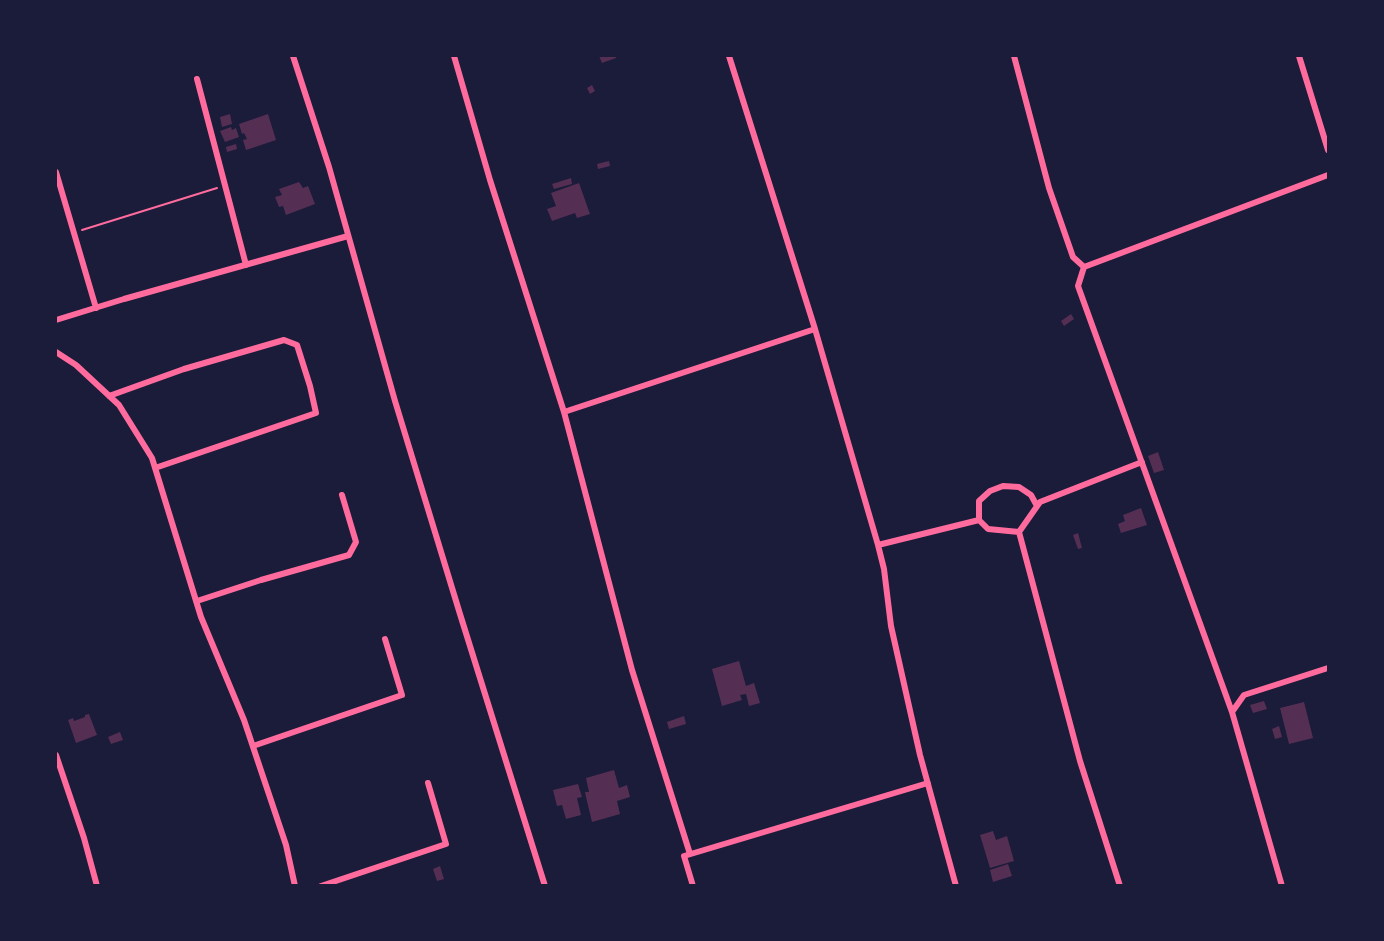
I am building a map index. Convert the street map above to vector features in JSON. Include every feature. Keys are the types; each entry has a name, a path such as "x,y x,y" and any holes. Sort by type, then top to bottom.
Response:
{"street":[{"path":"293,56 329,167 456,603 545,885"},
{"path":"454,56 490,180 564,412 632,670 690,854"},
{"path":"729,56 815,329 878,545 884,569 891,626 928,783 956,885"},
{"path":"1014,56 1049,188 1074,257 1084,267"},
{"path":"1299,56 1329,150"},
{"path":"197,79 246,265"},
{"path":"56,172 96,308"},
{"path":"1084,267 1329,176"},
{"path":"56,320 348,236"},
{"path":"1084,267 1078,286 1232,712 1282,885"},
{"path":"564,412 815,329"},
{"path":"109,396 184,369 284,340 297,345 316,413 155,468"},
{"path":"56,352 76,365 119,405 152,458 197,602 252,746 286,845 295,885"},
{"path":"1120,885 1080,761 1019,532 1040,502 1142,462"},
{"path":"978,520 979,501 990,491 1003,486 1019,487 1031,495 1037,506"},
{"path":"197,602 261,580 349,555 356,542 342,495"},
{"path":"878,545 978,520"},
{"path":"978,520 988,529 1019,532"},
{"path":"252,746 402,695 385,639"},
{"path":"1232,712 1244,695 1329,668"},
{"path":"56,755 97,885"},
{"path":"321,885 446,844 428,783"},
{"path":"693,885 684,856 928,783"}],"path":[{"path":"73,232 225,186"}],"building":[{"path":"599,56 616,56 616,58 602,63"},
{"path":"592,85 595,91 590,94 587,88"},
{"path":"230,114 232,124 222,127 220,117"},
{"path":"268,114 276,140 246,150 243,140 247,139 244,133 242,134 239,124"},
{"path":"231,127 232,130 236,128 239,137 225,142 220,131"},
{"path":"236,144 237,149 227,152 226,147"},
{"path":"609,161 610,166 598,169 597,164"},
{"path":"571,178 572,184 554,189 552,184"},
{"path":"299,182 303,188 308,186 315,204 286,215 283,206 279,207 275,197 282,195 279,189"},
{"path":"579,183 590,214 577,218 575,213 552,221 547,209 556,206 551,193"},
{"path":"1071,314 1074,319 1064,326 1061,321"},
{"path":"1158,452 1164,470 1154,473 1148,456"},
{"path":"1141,508 1147,525 1121,533 1118,524 1125,521 1123,515"},
{"path":"1078,533 1082,548 1078,549 1073,535"},
{"path":"739,661 746,686 754,683 760,703 749,706 746,694 740,695 742,700 722,706 712,669"},
{"path":"1264,701 1267,709 1253,713 1250,705"},
{"path":"1304,702 1313,738 1289,744 1280,708"},
{"path":"89,714 97,735 76,743 68,720 73,718 74,721"},
{"path":"684,716 686,724 669,729 667,722"},
{"path":"1279,726 1282,737 1275,739 1272,729"},
{"path":"120,732 123,740 111,744 108,737"},
{"path":"614,770 619,788 627,785 630,797 617,801 620,814 592,822 585,792 589,792 586,778"},
{"path":"578,784 582,797 577,798 581,815 566,819 562,805 557,806 553,790"},
{"path":"993,831 996,840 1007,836 1014,861 990,868 980,835"},
{"path":"1008,864 1012,876 993,882 990,870"},
{"path":"440,866 444,879 437,881 433,869"}]}
